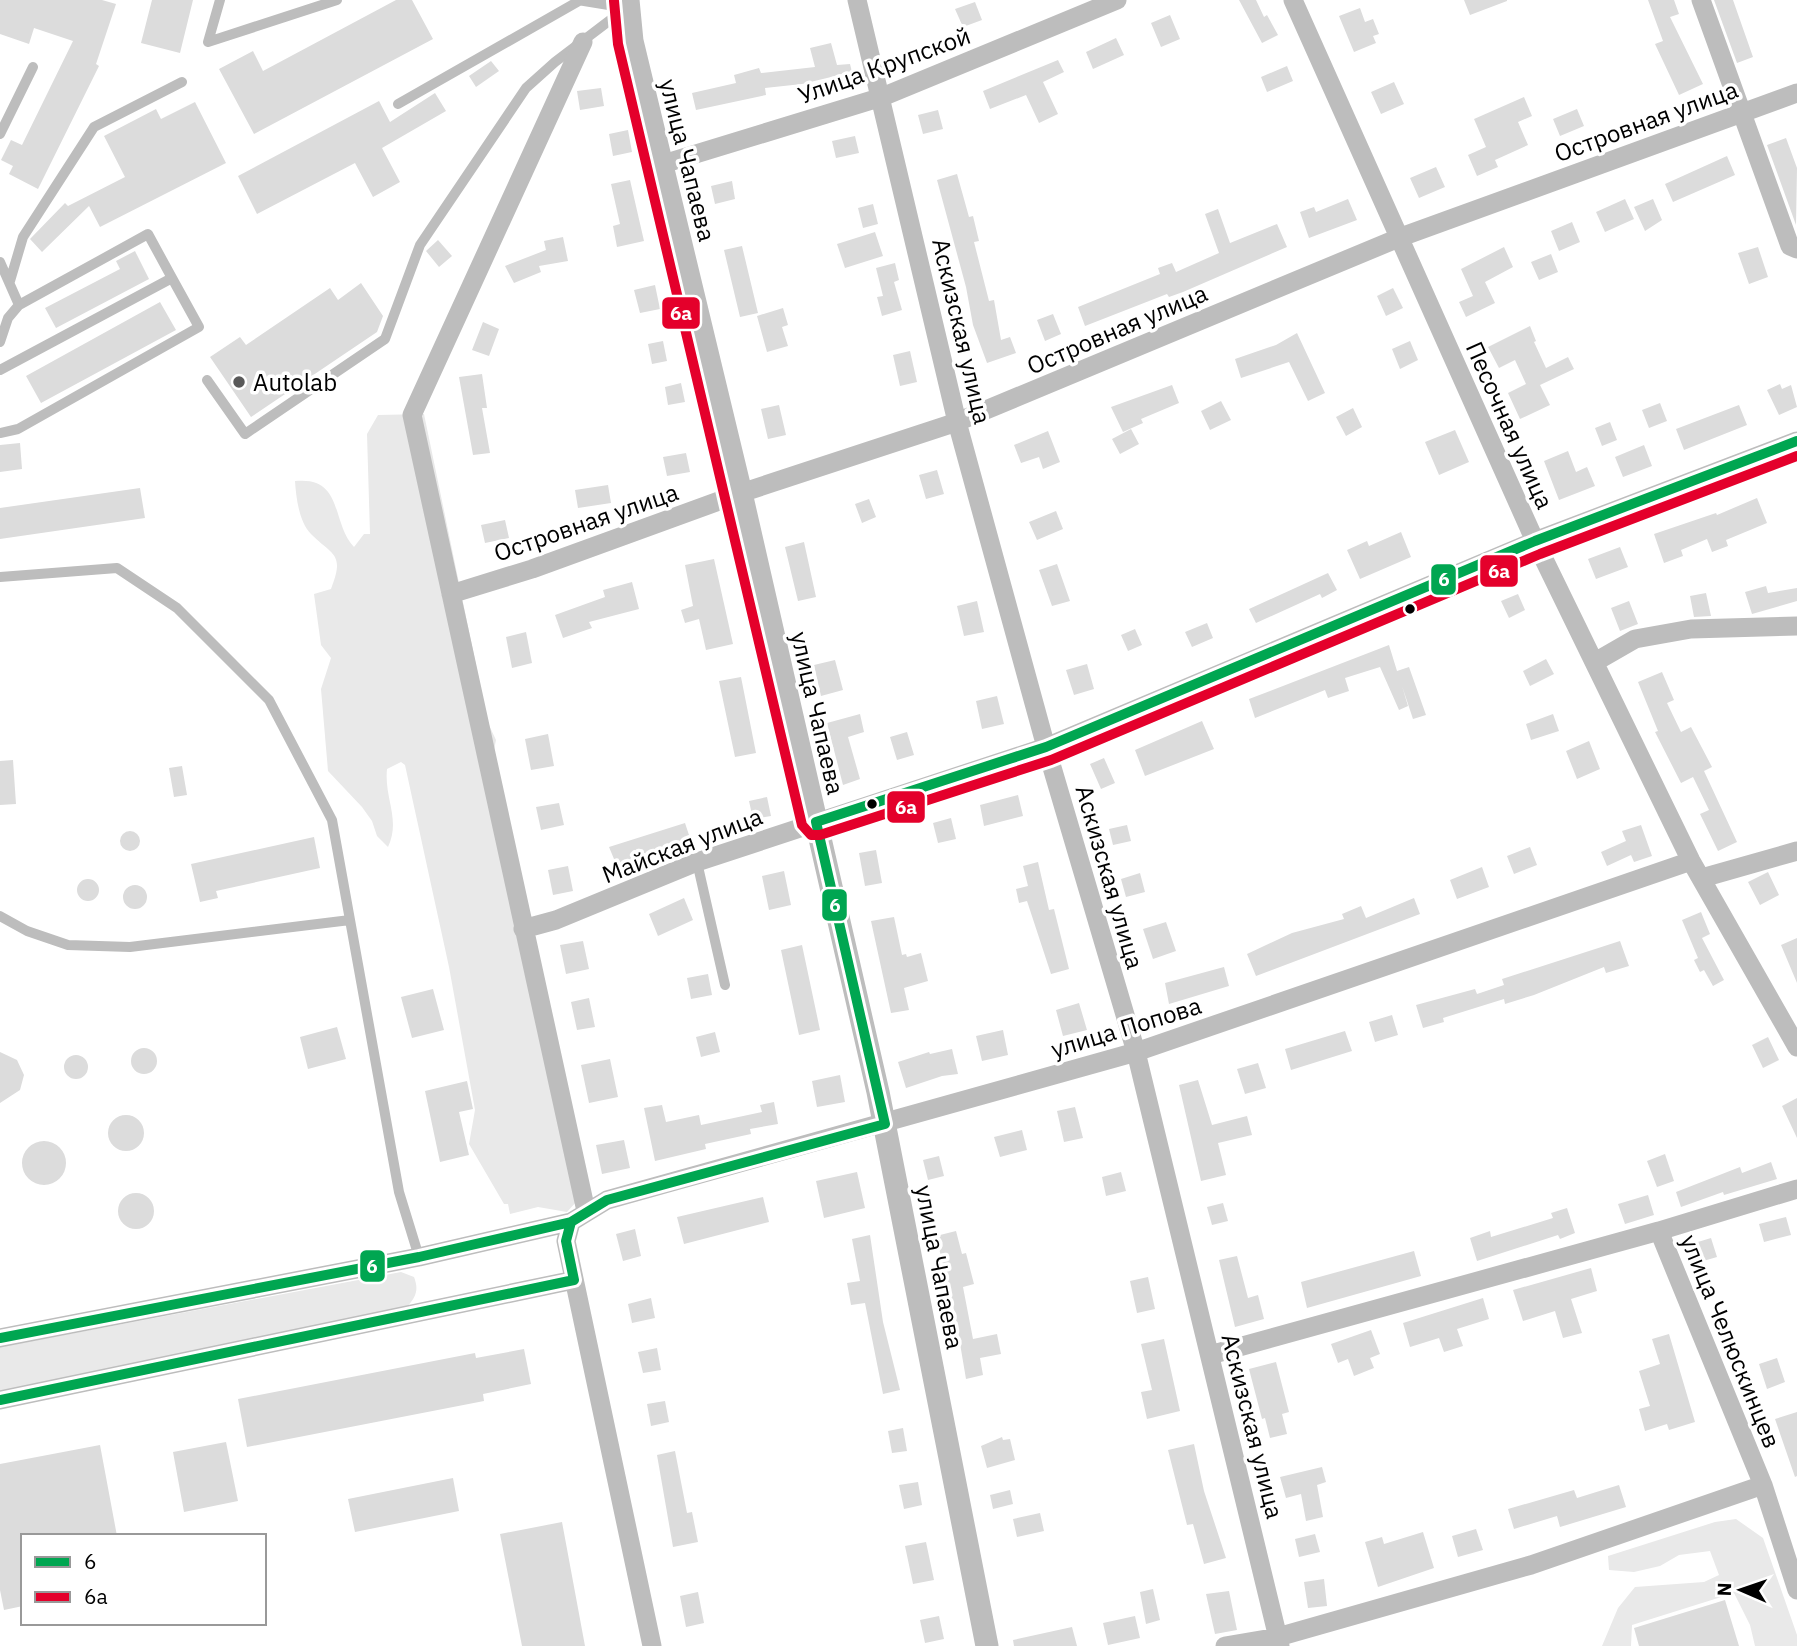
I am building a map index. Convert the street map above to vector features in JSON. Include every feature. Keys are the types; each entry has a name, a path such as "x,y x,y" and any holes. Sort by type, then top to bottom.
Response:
{"street":[{"name":"Аскизская улица","path":"858,0 957,422 1046,747 1136,1052 1279,1641"},
{"name":"Улица Крупской","path":"663,164 882,97 1117,0"},
{"name":"Песочная улица","path":"1293,0 1535,541 1691,861 1797,1047"},
{"path":"1701,0 1790,246 1797,249"},
{"name":"улица Чапаева","path":"627,4 632,41 741,493 885,1124 987,1646"},
{"path":"583,42 412,415 523,929 579,1217 566,1241 652,1646"},
{"name":"Островная улица","path":"451,594 532,569 741,493 957,422 1401,237 1797,93"},
{"name":"Майская улица","path":"523,929 556,920 697,862 1046,747 1535,541 1797,441"},
{"path":"1595,662 1635,639 1646,637 1691,629 1797,626"},
{"path":"1702,878 1797,851"},
{"name":"улица Попова","path":"0,1338 419,1257 579,1217 607,1200 1136,1052 1691,861"},
{"path":"1210,1355 1659,1231 1797,1189"},
{"name":"улица Челюскинцев","path":"1659,1231 1763,1485 1797,1590"},
{"path":"0,1400 574,1280"},
{"path":"1225,1646 1279,1641 1531,1565 1763,1485"}],"lane":[{"path":"220,0 208,42 337,0"},
{"path":"398,104 579,0 627,4"},
{"path":"207,380 245,434 385,339 420,245 526,89 627,4"},
{"path":"0,134 33,67"},
{"path":"10,281 23,237 94,127 183,82"},
{"path":"0,342 4,321 19,305 148,234 199,327 18,429 0,433"},
{"path":"0,262 19,305"},
{"path":"0,370 172,278"},
{"path":"0,577 117,568 177,608 269,700 332,820 399,1192 419,1257"},
{"path":"697,862 725,985"},
{"path":"0,916 27,931 68,945 130,947 350,920"}],"shaded area":[{"path":"424,414 488,723 496,740 494,750 577,1201 567,1212 538,1207 510,1214 508,1204 504,1204 469,1144 475,1110 449,967 405,765 401,762 387,769 393,818 392,837 388,847 377,836 372,821 362,807 328,771 321,689 331,658 321,645 314,594 331,589 337,562 335,556 307,529 297,502 295,481 311,481 329,493 347,537 354,547 364,534 370,534 367,434 378,415"},
{"path":"401,1272 414,1277 416,1286 414,1297 407,1307 0,1392 0,1347"},
{"path":"1736,1519 1763,1538 1797,1635 1797,1646 1755,1646 1750,1625 1734,1593 1632,1625 1631,1646 1602,1646 1618,1608 1635,1587 1704,1582 1719,1575 1710,1551 1679,1555 1660,1566 1634,1572 1609,1570 1608,1556 1715,1522"}],"building":[{"path":"0,0 102,0 116,4 96,64 99,66 38,189 9,174 13,166 1,160 11,140 22,145 73,41 34,28 29,44 0,34"},
{"path":"152,0 193,0 180,53 141,43"},
{"path":"396,0 412,0 433,39 254,134 219,69 253,51 263,71"},
{"path":"1239,0 1256,0 1264,17 1267,15 1278,35 1262,43"},
{"path":"1464,0 1507,0 1507,1 1470,15"},
{"path":"1648,0 1674,0 1679,14 1670,17 1703,84 1679,95 1655,44 1663,41"},
{"path":"1714,0 1733,0 1753,57 1737,63"},
{"path":"975,2 982,20 963,27 955,9"},
{"path":"1360,8 1365,22 1373,19 1379,34 1373,36 1376,43 1354,52 1339,16"},
{"path":"1170,15 1180,39 1161,47 1151,23"},
{"path":"1116,38 1124,55 1093,69 1086,52"},
{"path":"831,43 837,65 850,64 852,72 802,84 765,88 766,95 696,110 692,93 736,83 734,75 759,68 761,73 815,67 810,48"},
{"path":"1058,60 1064,72 1043,82 1058,114 1039,123 1026,95 990,109 983,91"},
{"path":"491,61 499,71 476,87 469,76"},
{"path":"1287,66 1293,81 1267,92 1261,77"},
{"path":"1394,82 1404,104 1381,114 1371,92"},
{"path":"601,88 604,106 580,110 577,91"},
{"path":"435,93 446,111 382,148 400,182 373,197 355,163 257,214 238,176 379,101 390,122"},
{"path":"1524,97 1532,116 1518,122 1528,145 1495,160 1498,167 1477,176 1468,155 1486,147 1474,119"},
{"path":"195,102 226,163 100,227 89,206 42,252 30,239 65,203 68,206 125,177 104,136 156,109 161,119"},
{"path":"1577,109 1584,126 1560,136 1553,119"},
{"path":"938,110 943,129 923,134 918,115"},
{"path":"628,130 632,152 613,156 609,134"},
{"path":"855,136 859,153 836,158 832,141"},
{"path":"1786,138 1797,168 1796,225 1767,145"},
{"path":"1727,156 1735,175 1673,202 1665,184"},
{"path":"1436,167 1445,187 1419,198 1410,178"},
{"path":"957,174 969,217 973,216 979,241 974,242 989,301 994,300 1001,340 1010,337 1016,353 987,363 973,325 966,287 937,180"},
{"path":"630,180 644,241 617,247 613,226 620,224 611,184"},
{"path":"732,181 735,199 715,204 711,186"},
{"path":"1348,199 1357,220 1309,238 1300,212 1314,207 1316,212"},
{"path":"1625,199 1634,219 1605,232 1596,212"},
{"path":"1653,199 1662,220 1645,231 1634,207"},
{"path":"873,204 878,224 863,228 858,208"},
{"path":"1218,209 1230,243 1277,224 1287,247 1183,292 1169,297 1167,294 1085,326 1078,307 1160,274 1158,268 1172,263 1176,272 1219,253 1205,214"},
{"path":"1572,222 1580,242 1559,251 1551,231"},
{"path":"875,232 883,256 845,268 837,244"},
{"path":"563,237 568,261 539,266 541,272 514,283 505,266 546,250 544,241"},
{"path":"438,240 452,256 439,267 426,251"},
{"path":"742,246 758,313 740,317 724,250"},
{"path":"1504,247 1513,267 1485,282 1495,303 1466,317 1459,302 1473,296 1461,269"},
{"path":"1758,247 1768,277 1749,284 1738,253"},
{"path":"135,251 149,279 56,328 45,308 120,269 116,261"},
{"path":"1551,254 1558,272 1539,280 1531,262"},
{"path":"895,263 899,280 894,282 902,310 882,316 877,297 883,296 876,268"},
{"path":"361,283 383,316 377,332 251,417 210,357 240,337 246,345 330,288 338,300"},
{"path":"655,285 660,309 640,313 634,290"},
{"path":"1393,288 1403,308 1386,316 1377,296"},
{"path":"160,302 176,330 41,403 26,376"},
{"path":"783,308 788,325 782,327 788,346 767,352 757,316"},
{"path":"1053,314 1061,334 1045,341 1037,320"},
{"path":"483,322 499,329 489,356 472,350"},
{"path":"1530,326 1546,368 1568,357 1574,369 1540,385 1550,405 1520,419 1508,393 1526,384 1515,360 1499,368 1488,347"},
{"path":"1297,333 1325,393 1308,401 1289,362 1241,378 1235,359 1276,345"},
{"path":"663,341 667,361 652,364 648,344"},
{"path":"1410,341 1418,360 1400,369 1392,349"},
{"path":"910,351 917,382 900,386 893,355"},
{"path":"482,374 487,408 482,408 490,453 473,455 459,377"},
{"path":"681,383 685,402 668,405 665,387"},
{"path":"1780,384 1782,389 1791,385 1797,407 1779,415 1767,390"},
{"path":"1172,385 1179,403 1141,419 1143,423 1123,432 1111,407"},
{"path":"1221,401 1231,420 1210,430 1201,411"},
{"path":"1660,403 1667,421 1649,428 1642,410"},
{"path":"779,405 786,435 768,439 761,409"},
{"path":"1739,405 1747,425 1684,450 1676,429"},
{"path":"1353,408 1362,427 1346,436 1336,417"},
{"path":"1610,422 1617,440 1602,446 1595,428"},
{"path":"1131,429 1139,444 1120,454 1112,439"},
{"path":"1455,430 1469,462 1439,475 1425,442"},
{"path":"1048,431 1060,462 1043,469 1039,457 1021,463 1014,445"},
{"path":"20,443 22,469 0,472 0,445"},
{"path":"1644,445 1652,466 1623,477 1615,457"},
{"path":"1568,451 1576,472 1587,467 1595,486 1559,500 1544,461"},
{"path":"686,453 690,472 667,476 663,457"},
{"path":"937,470 944,494 926,499 919,475"},
{"path":"608,485 611,503 578,508 575,490"},
{"path":"140,488 145,518 0,539 0,508"},
{"path":"1757,498 1767,523 1726,540 1728,546 1712,552 1707,539 1681,550 1683,556 1664,563 1654,534 1716,513 1717,515"},
{"path":"869,499 876,517 862,523 855,504"},
{"path":"1056,511 1063,529 1037,540 1029,522"},
{"path":"505,520 509,538 485,543 481,525"},
{"path":"1401,532 1411,557 1360,579 1347,550 1367,541 1369,546"},
{"path":"804,542 816,597 798,601 785,547"},
{"path":"1620,547 1628,567 1596,579 1588,559"},
{"path":"714,559 733,644 706,650 699,619 685,623 681,610 693,606 685,565"},
{"path":"1057,564 1070,601 1052,606 1039,570"},
{"path":"1328,573 1337,590 1322,598 1320,594 1256,623 1249,609"},
{"path":"632,582 639,609 589,622 592,628 563,638 555,615 605,597 603,590"},
{"path":"1766,586 1768,593 1797,588 1797,601 1752,614 1745,592"},
{"path":"1706,593 1711,616 1694,617 1690,596"},
{"path":"1518,594 1525,610 1509,618 1501,601"},
{"path":"977,601 984,632 964,636 957,606"},
{"path":"1629,601 1638,624 1620,631 1611,608"},
{"path":"1207,623 1213,638 1192,647 1185,632"},
{"path":"1135,629 1142,645 1128,651 1121,635"},
{"path":"526,632 532,663 512,668 506,637"},
{"path":"1389,645 1397,671 1409,667 1426,715 1413,719 1402,686 1408,706 1399,710 1380,667 1345,678 1349,691 1328,698 1325,690 1255,718 1249,699"},
{"path":"1546,659 1554,674 1530,686 1523,671"},
{"path":"835,660 843,690 821,696 814,665"},
{"path":"1087,664 1094,689 1074,695 1066,670"},
{"path":"1662,672 1674,700 1667,703 1681,732 1691,727 1712,767 1704,771 1737,842 1718,851 1700,814 1709,810 1693,777 1681,783 1655,732 1658,731 1638,682"},
{"path":"741,677 756,753 735,757 719,681"},
{"path":"997,696 1004,724 982,729 976,701"},
{"path":"860,714 864,732 848,737 860,779 843,785 827,723"},
{"path":"1553,714 1559,731 1531,740 1526,724"},
{"path":"1202,721 1214,749 1145,776 1135,750"},
{"path":"907,732 914,755 897,760 890,737"},
{"path":"548,734 554,766 531,770 525,739"},
{"path":"1589,741 1600,769 1577,779 1566,751"},
{"path":"1104,758 1115,783 1101,789 1090,764"},
{"path":"13,760 16,804 0,805 0,761"},
{"path":"182,766 187,795 174,797 169,768"},
{"path":"1018,795 1023,816 984,826 980,805"},
{"path":"767,797 771,816 753,819 749,801"},
{"path":"559,803 564,825 541,830 536,807"},
{"path":"951,818 956,839 938,843 933,823"},
{"path":"685,823 692,844 619,871 609,847"},
{"path":"1127,825 1131,841 1113,845 1109,829"},
{"path":"1641,825 1652,856 1634,862 1631,855 1607,866 1601,852 1626,841 1622,831"},
{"path":"130,831 137,834 140,841 137,848 130,851 123,848 120,841 123,834"},
{"path":"314,837 320,868 216,891 218,898 200,902 191,864"},
{"path":"1530,847 1537,865 1514,874 1507,856"},
{"path":"876,850 882,883 865,886 859,853"},
{"path":"1038,862 1049,910 1054,909 1069,969 1051,974 1027,901 1019,903 1016,889 1028,886 1023,866"},
{"path":"568,866 573,891 553,895 548,870"},
{"path":"1482,867 1489,887 1457,899 1450,880"},
{"path":"784,871 791,905 769,910 762,876"},
{"path":"1768,872 1779,895 1760,905 1748,882"},
{"path":"1140,873 1145,892 1126,897 1121,879"},
{"path":"88,879 96,882 99,890 96,898 88,901 80,898 77,890 80,882"},
{"path":"135,885 143,889 147,897 143,905 135,909 127,905 123,897 127,889"},
{"path":"684,898 693,920 658,936 649,914"},
{"path":"1414,898 1420,914 1256,976 1247,954 1292,933 1344,919 1342,914 1361,906 1366,918"},
{"path":"1701,912 1710,934 1702,938 1724,980 1713,986 1704,970 1700,972 1694,960 1698,958 1682,920"},
{"path":"894,917 902,955 906,954 907,957 921,953 928,981 904,988 909,1010 891,1013 871,921"},
{"path":"1166,922 1176,951 1153,959 1143,929"},
{"path":"1797,938 1797,983 1781,945"},
{"path":"583,941 589,969 566,974 560,945"},
{"path":"1620,941 1629,966 1606,973 1604,967 1534,995 1505,1004 1504,999 1443,1018 1444,1022 1423,1028 1416,1005 1475,989 1477,994 1504,985 1502,979"},
{"path":"802,945 820,1030 799,1035 781,950"},
{"path":"1224,967 1229,986 1169,1004 1165,983"},
{"path":"708,974 712,995 691,999 687,978"},
{"path":"433,989 444,1030 412,1038 401,997"},
{"path":"589,998 595,1027 577,1030 571,1002"},
{"path":"1079,1003 1087,1030 1063,1036 1056,1010"},
{"path":"1392,1015 1398,1035 1375,1042 1369,1022"},
{"path":"337,1027 346,1059 308,1069 300,1037"},
{"path":"1003,1030 1008,1055 982,1061 976,1036"},
{"path":"1345,1031 1352,1051 1291,1070 1285,1049"},
{"path":"715,1032 720,1052 701,1057 696,1037"},
{"path":"1768,1037 1779,1060 1763,1068 1752,1045"},
{"path":"144,1048 153,1052 157,1061 153,1070 144,1074 135,1070 131,1061 135,1052"},
{"path":"952,1049 958,1074 942,1076 906,1088 898,1062 929,1052 930,1054"},
{"path":"0,1052 17,1060 24,1075 20,1090 0,1103"},
{"path":"76,1055 85,1058 88,1067 85,1076 76,1079 67,1076 64,1067 67,1058"},
{"path":"610,1059 618,1097 589,1103 581,1065"},
{"path":"1258,1063 1266,1088 1245,1094 1237,1069"},
{"path":"840,1075 845,1102 817,1107 812,1081"},
{"path":"1198,1080 1212,1125 1247,1116 1252,1135 1218,1143 1226,1175 1201,1181 1179,1085"},
{"path":"467,1081 473,1109 459,1112 469,1155 440,1162 425,1091"},
{"path":"1797,1098 1797,1138 1782,1106"},
{"path":"774,1102 778,1124 750,1129 751,1134 705,1144 706,1149 655,1161 644,1108 662,1105 666,1122 699,1115 701,1125 762,1112 760,1105"},
{"path":"1075,1107 1083,1138 1064,1142 1057,1111"},
{"path":"126,1115 139,1120 144,1133 139,1146 126,1151 113,1146 108,1133 113,1120"},
{"path":"1022,1130 1027,1150 1000,1157 994,1137"},
{"path":"624,1140 630,1168 602,1174 596,1145"},
{"path":"44,1141 59,1148 66,1163 59,1178 44,1185 29,1178 22,1163 29,1148"},
{"path":"1665,1154 1674,1181 1657,1187 1647,1161"},
{"path":"939,1156 944,1176 928,1180 923,1160"},
{"path":"1771,1162 1777,1179 1724,1195 1723,1192 1681,1207 1676,1192 1740,1167 1742,1173"},
{"path":"857,1172 865,1208 824,1218 816,1181"},
{"path":"1121,1172 1126,1191 1106,1196 1102,1177"},
{"path":"136,1193 148,1199 154,1211 148,1223 136,1229 124,1223 118,1211 124,1199"},
{"path":"1648,1195 1654,1215 1625,1224 1618,1204"},
{"path":"763,1197 769,1222 684,1244 677,1217"},
{"path":"1223,1203 1228,1221 1212,1225 1207,1207"},
{"path":"1567,1208 1575,1233 1560,1239 1558,1235 1477,1261 1470,1238 1490,1231 1491,1237 1553,1218 1551,1213"},
{"path":"1786,1217 1791,1235 1764,1242 1759,1224"},
{"path":"635,1229 641,1256 623,1261 616,1234"},
{"path":"956,1231 962,1254 966,1253 974,1284 963,1287 973,1339 997,1334 1001,1354 980,1358 983,1375 966,1379 955,1314 936,1236"},
{"path":"870,1235 883,1322 900,1390 883,1394 865,1303 851,1305 847,1283 860,1281 852,1239"},
{"path":"1711,1238 1717,1257 1693,1264 1688,1245"},
{"path":"1414,1251 1421,1276 1307,1308 1301,1282"},
{"path":"1237,1256 1248,1298 1258,1295 1264,1319 1235,1327 1219,1260"},
{"path":"1591,1268 1597,1291 1571,1299 1582,1333 1563,1338 1555,1311 1523,1321 1513,1290"},
{"path":"1148,1277 1155,1309 1137,1313 1130,1281"},
{"path":"651,1298 655,1318 632,1323 628,1304"},
{"path":"1483,1298 1489,1319 1457,1329 1463,1346 1444,1352 1439,1338 1410,1347 1403,1323"},
{"path":"1371,1330 1380,1354 1370,1358 1374,1368 1354,1376 1348,1359 1338,1363 1331,1344"},
{"path":"1669,1334 1695,1422 1669,1430 1667,1424 1645,1431 1639,1409 1650,1406 1639,1371 1660,1364 1652,1339"},
{"path":"1164,1339 1180,1411 1147,1419 1141,1392 1152,1390 1141,1344"},
{"path":"657,1348 661,1370 643,1373 638,1352"},
{"path":"524,1349 531,1384 483,1394 484,1401 247,1447 238,1399 475,1353 476,1358"},
{"path":"1777,1358 1785,1382 1767,1389 1759,1364"},
{"path":"1276,1362 1289,1412 1282,1414 1287,1434 1270,1438 1265,1418 1262,1419 1249,1369"},
{"path":"665,1401 669,1422 651,1426 647,1404"},
{"path":"1797,1412 1797,1476 1795,1477 1775,1419"},
{"path":"903,1428 907,1451 892,1453 888,1431"},
{"path":"1002,1437 1003,1440 1010,1439 1015,1460 987,1468 981,1446"},
{"path":"226,1442 238,1501 184,1512 173,1452"},
{"path":"1194,1444 1204,1491 1226,1558 1204,1564 1193,1524 1187,1525 1168,1450"},
{"path":"100,1445 117,1534 21,1534 21,1606 4,1610 0,1590 0,1464"},
{"path":"675,1451 687,1513 692,1512 698,1542 673,1547 657,1455"},
{"path":"1322,1467 1326,1482 1317,1485 1323,1517 1306,1521 1301,1494 1286,1498 1280,1477"},
{"path":"453,1478 459,1511 355,1532 348,1499"},
{"path":"918,1482 922,1505 904,1509 899,1485"},
{"path":"1619,1485 1626,1507 1560,1527 1557,1516 1514,1529 1508,1509 1574,1490 1577,1498"},
{"path":"1010,1490 1013,1504 993,1509 990,1495"},
{"path":"1040,1513 1044,1531 1017,1537 1013,1519"},
{"path":"562,1522 585,1646 522,1646 500,1534"},
{"path":"1476,1529 1483,1550 1458,1557 1452,1536"},
{"path":"1423,1532 1434,1568 1378,1587 1365,1542 1382,1537 1384,1544"},
{"path":"1315,1534 1320,1552 1299,1557 1295,1539"},
{"path":"926,1542 934,1580 913,1584 905,1546"},
{"path":"1324,1579 1327,1606 1308,1608 1304,1582"},
{"path":"1153,1589 1160,1620 1146,1624 1140,1592"},
{"path":"1229,1591 1237,1630 1215,1634 1206,1594"},
{"path":"698,1592 704,1623 686,1627 680,1596"},
{"path":"1725,1600 1739,1646 1639,1646 1634,1628"},
{"path":"939,1616 944,1639 925,1643 920,1620"},
{"path":"1135,1616 1140,1638 1108,1645 1103,1623"},
{"path":"1072,1627 1077,1646 1014,1646 1013,1640"}],"transit line":[{"name":"6а","path":"614,1 618,44 802,825 811,835 820,835 1051,760 1540,554 1797,456"},
{"name":"6","path":"0,1338 419,1257 571,1222 607,1200 885,1124 816,822 1046,747 1535,541 1797,441"},
{"name":"6","path":"0,1400 574,1280 566,1241 571,1222"}],"place":[{"name":"Autolab","path":"239,382"}]}
